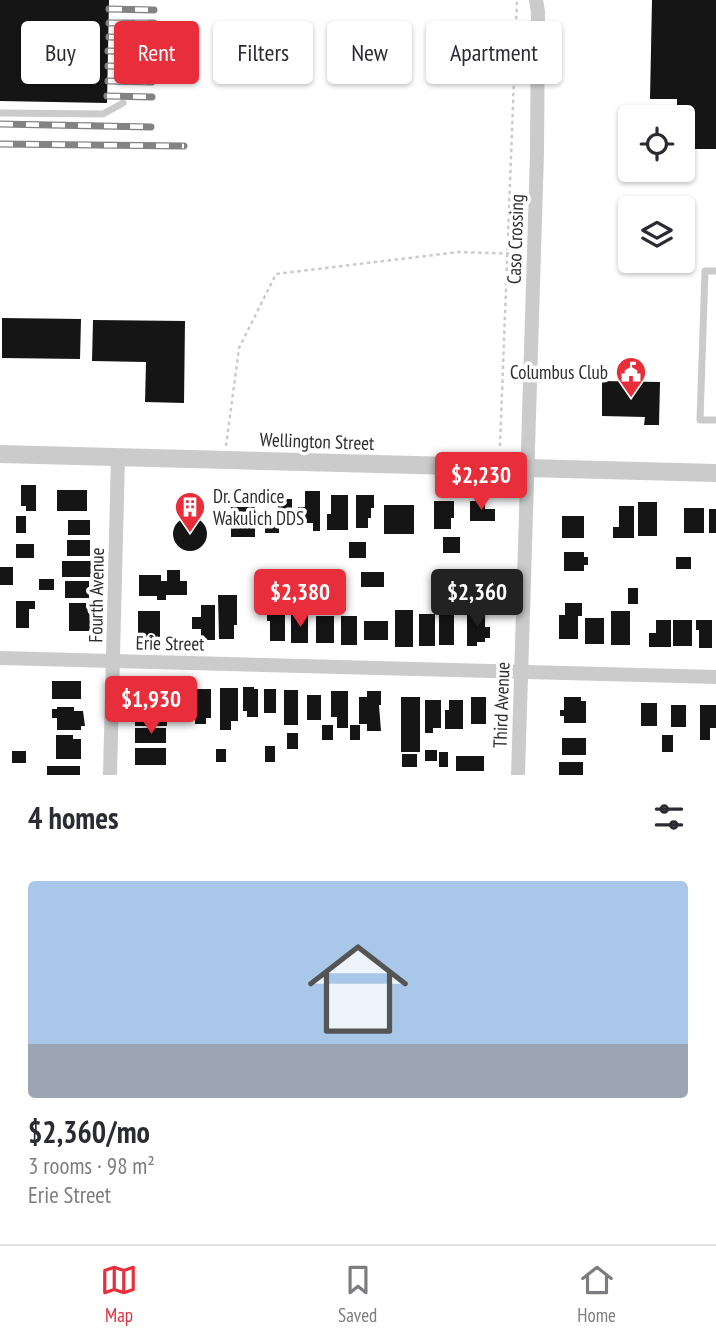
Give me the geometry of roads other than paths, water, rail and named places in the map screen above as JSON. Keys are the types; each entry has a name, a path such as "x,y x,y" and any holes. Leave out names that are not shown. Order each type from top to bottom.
{"street":[{"name":"Caso Crossing","path":"527,468 539,4"},
{"name":"Wellington Street","path":"0,454 716,473"},
{"name":"Fourth Avenue","path":"110,775 118,457"},
{"name":"Third Avenue","path":"518,775 527,468"},
{"name":"Erie Street","path":"0,658 716,677"}],"lane":[{"path":"0,113 103,114 123,103"},
{"path":"716,271 705,271 701,420 716,420"}],"railway":[{"path":"109,9 154,10"},
{"path":"109,23 114,23"},
{"path":"109,37 114,37"},
{"path":"108,51 114,51"},
{"path":"108,66 114,66"},
{"path":"108,81 114,81"},
{"path":"107,96 152,97"},
{"path":"0,124 151,127"},
{"path":"0,144 184,146"}],"place":[{"name":"Columbus Club","path":"631,399"},
{"name":"Dr. Candice Wakulich DDS","path":"190,534"}]}
